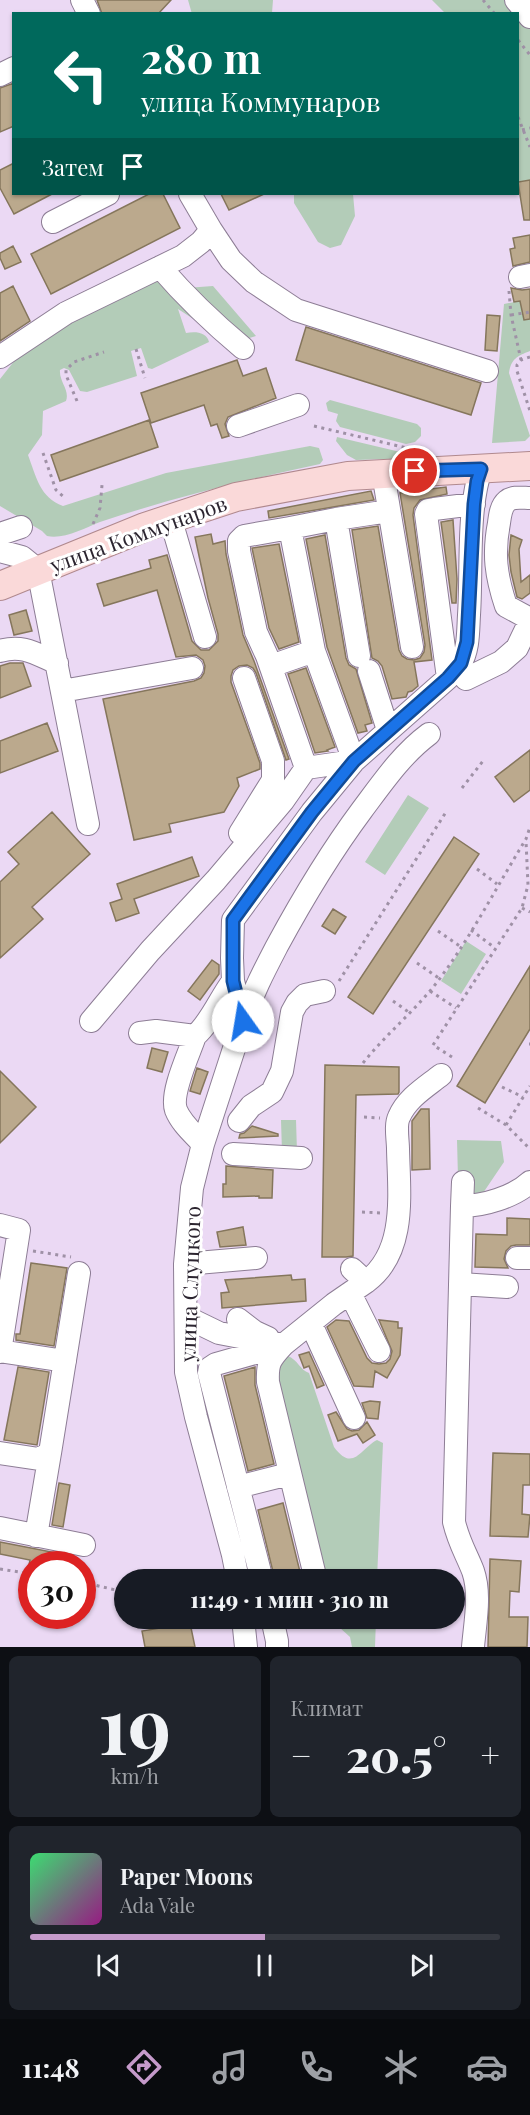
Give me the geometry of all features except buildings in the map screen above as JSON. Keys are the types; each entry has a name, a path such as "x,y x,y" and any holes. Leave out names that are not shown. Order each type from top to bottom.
{"main road":[{"name":"улица Коммунаров","path":"0,586 170,517 236,497 348,476 530,466"}],"street":[{"path":"516,0 530,17"},
{"path":"53,222 106,195"},
{"path":"191,195 231,260 254,282 297,310 487,371"},
{"path":"0,357 66,313 194,249 211,230"},
{"path":"160,267 179,289 243,348"},
{"path":"238,426 298,405"},
{"path":"457,679 467,642 474,504 481,469"},
{"path":"384,473 411,647"},
{"path":"243,1021 233,981 233,920 312,812 354,761 388,730 457,679 501,662 517,648 530,620 506,606 499,585 494,546 506,502 513,498 530,498"},
{"path":"457,679 426,514 428,510 434,508 474,504"},
{"path":"502,510 530,513"},
{"path":"306,768 252,621 239,541 244,536 389,511"},
{"path":"170,517 205,637"},
{"path":"336,519 364,664 388,730"},
{"path":"290,528 314,651 354,761"},
{"path":"0,551 22,557 38,570 88,824"},
{"path":"0,651 13,647 26,649 57,663"},
{"path":"270,666 314,651"},
{"path":"62,691 192,668"},
{"path":"216,880 273,780 273,761 244,678"},
{"name":"улица Слуцкого","path":"236,1569 186,1372 185,1264 192,1188 203,1144 256,985 328,856 406,754 429,734"},
{"path":"91,1021 150,951 216,880 283,801 306,768 354,761"},
{"path":"203,1144 175,1107 175,1094 195,1036 202,1030 221,996 233,981"},
{"path":"238,1121 251,1106 272,1092 282,1071 292,1012 297,1003 305,995 330,989"},
{"path":"140,1033 156,1031 195,1036"},
{"path":"313,1569 289,1474 267,1369 270,1359 283,1345 334,1304 356,1282 375,1275 386,1260 395,1239 399,1213 398,1118 411,1098 446,1066"},
{"path":"233,1154 301,1158"},
{"path":"463,1182 454,1522 458,1540 473,1572 477,1589 473,1647"},
{"path":"462,1206 484,1203 517,1191 530,1182"},
{"path":"12,1234 0,1351 65,1361"},
{"path":"185,1264 256,1257"},
{"path":"36,1536 79,1273"},
{"path":"356,1282 379,1351"},
{"path":"460,1284 507,1287"},
{"path":"186,1317 219,1334 283,1345"},
{"path":"238,1319 255,1332 283,1345"},
{"path":"310,1324 354,1418"},
{"path":"259,1569 209,1373 210,1368 216,1364 283,1345"},
{"path":"0,1453 39,1459 50,1453"},
{"path":"238,1488 289,1474"},
{"path":"0,1528 84,1545"},
{"path":"244,1629 246,1647"},
{"path":"274,1629 277,1647"}],"path":[{"path":"483,0 494,12"},
{"path":"489,5 490,0"},
{"path":"519,41 530,55"},
{"path":"519,120 530,147"},
{"path":"522,130 530,128"},
{"path":"521,360 511,315 508,286 514,280 525,276"},
{"path":"511,315 530,312"},
{"path":"136,350 145,378"},
{"path":"77,401 66,370 74,362 104,352"},
{"path":"530,357 521,360 517,365 530,411"},
{"path":"314,426 417,451"},
{"path":"44,453 56,490 64,498"},
{"path":"91,526 100,508 102,486"},
{"path":"462,788 483,761"},
{"path":"330,989 446,813"},
{"path":"363,1063 383,1038 410,1014 440,979 526,839 530,827"},
{"path":"446,1066 433,1045 522,908 528,885 526,839"},
{"path":"477,869 498,884"},
{"path":"522,908 530,912"},
{"path":"471,930 495,948"},
{"path":"438,931 461,947"},
{"path":"417,963 440,979"},
{"path":"430,992 456,1008"},
{"path":"393,1001 410,1014"},
{"path":"506,1125 530,1086"},
{"path":"502,1087 523,1097"},
{"path":"478,1108 506,1125 530,1149"},
{"path":"12,1234 71,1257 79,1264 79,1273"},
{"path":"0,1569 18,1572"},
{"path":"96,1586 114,1590"}],"green space":[{"path":"188,0 273,0 272,12 191,12"},
{"path":"432,0 512,0 530,22 530,180 519,182 519,12 444,12"},
{"path":"294,195 353,195 355,216 341,245 330,248 318,242 294,203"},
{"path":"158,278 198,322 178,309 186,333 200,333 206,336 209,342 152,369 148,368 141,348 131,351 137,376 87,392 80,391 69,370 64,368 60,370 67,393 66,401 43,411 42,435 28,455 40,485 49,498 63,506 166,473 310,446 319,448 323,460 320,464 154,505 67,535 47,536 0,506 0,379 23,350 71,321"},
{"path":"213,286 256,336 246,339 186,288"},
{"path":"530,299 530,351 515,359 509,373 530,436 525,441 492,443 504,304"},
{"path":"330,400 417,424 421,428 421,436 415,442 406,444 340,427 336,421 338,414 328,411 326,403"},
{"path":"337,437 413,455 414,458 356,460 347,455 336,441"},
{"path":"408,795 429,808 385,875 365,862"},
{"path":"466,941 486,954 461,994 441,981"},
{"path":"281,1120 296,1120 297,1152 282,1152"},
{"path":"457,1140 501,1141 504,1162 481,1196 475,1196 458,1178"},
{"path":"288,1356 309,1373 334,1447 341,1454 346,1458 352,1458 377,1440 383,1443 377,1569 321,1569 275,1368 284,1357"},
{"path":"341,1629 376,1629 375,1647 352,1647 350,1637"}],"route":[{"path":"243,1021 233,981 233,920 312,812 354,761 448,678 461,663 467,642 474,504 481,469 415,471"}]}
